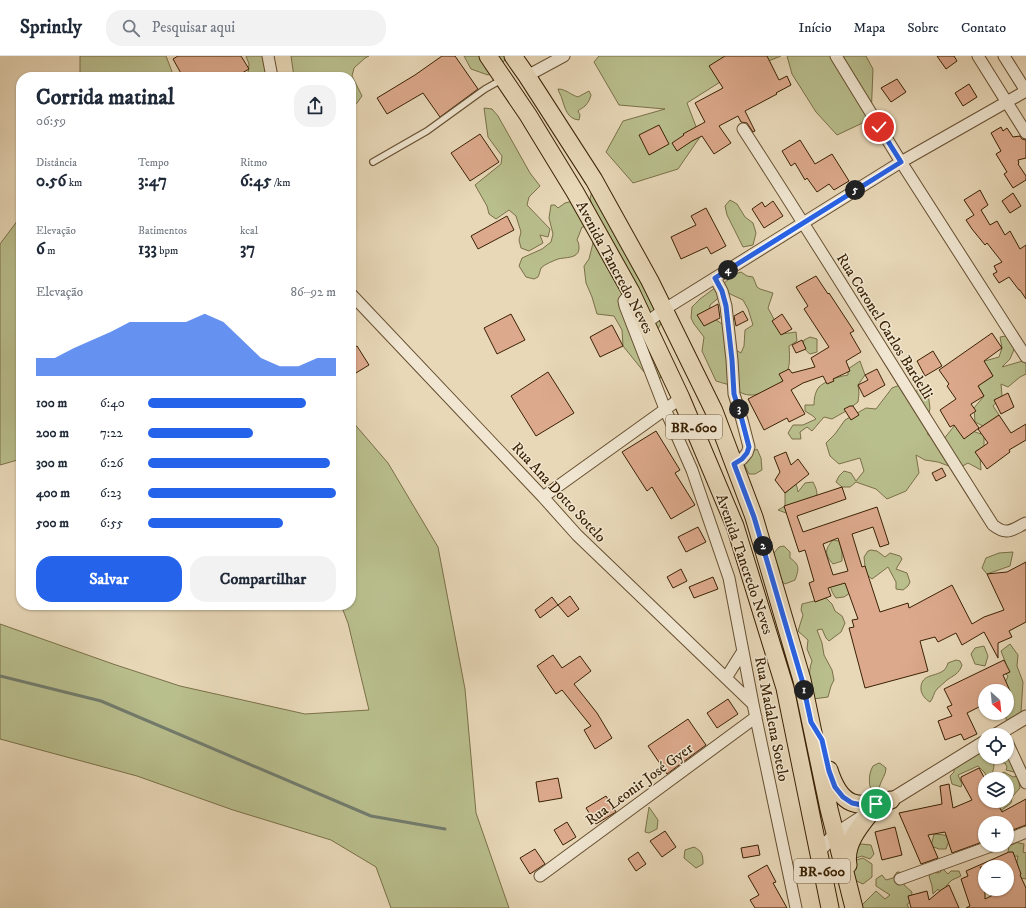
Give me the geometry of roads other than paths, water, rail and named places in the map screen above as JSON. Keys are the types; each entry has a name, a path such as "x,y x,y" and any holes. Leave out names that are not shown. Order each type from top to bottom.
{"main road":[{"name":"Avenida Tancredo Neves","path":"488,56 528,115 575,192 631,292 681,398 735,526 785,688 830,908"},
{"name":"Avenida Tancredo Neves","path":"513,56 594,180 665,309 714,411 754,517 802,680 829,809 855,908"},
{"path":"811,722 822,740 829,771 835,787 843,797 852,803 862,805 876,804 891,800"},
{"path":"855,908 847,860 850,843 860,826 872,811"}],"street":[{"path":"268,56 271,72"},
{"path":"527,76 564,56"},
{"path":"836,56 901,162 1026,358"},
{"path":"978,56 1026,133"},
{"path":"646,323 665,309 901,162 1026,91 1004,56"},
{"name":"Rua Coronel Carlos Bardelli","path":"743,129 804,223 993,525 1000,530 1007,532 1026,523"},
{"path":"715,278 722,291 726,306 734,394 749,447 747,453 742,459 734,464"},
{"name":"Rua Madalena Sotelo","path":"631,292 624,301 625,306 665,409 692,470 729,578 795,907"},
{"name":"Rua Ana Dotto Sotelo","path":"356,299 577,535 754,704"},
{"path":"543,497 681,398"},
{"path":"684,453 707,457"},
{"path":"726,678 743,651"},
{"path":"1012,728 1026,716"},
{"name":"Rua Leonir José Gyer","path":"540,876 756,717"},
{"path":"819,851 826,842 836,834 978,746"},
{"path":"1014,760 1026,783"},
{"path":"1014,837 1026,832"},
{"path":"814,834 823,837 836,834"},
{"path":"900,878 978,851"}],"lane":[{"path":"373,162 427,131 485,89 503,79"}],"waterway":[{"path":"0,676 101,701 371,816 445,829"}]}
